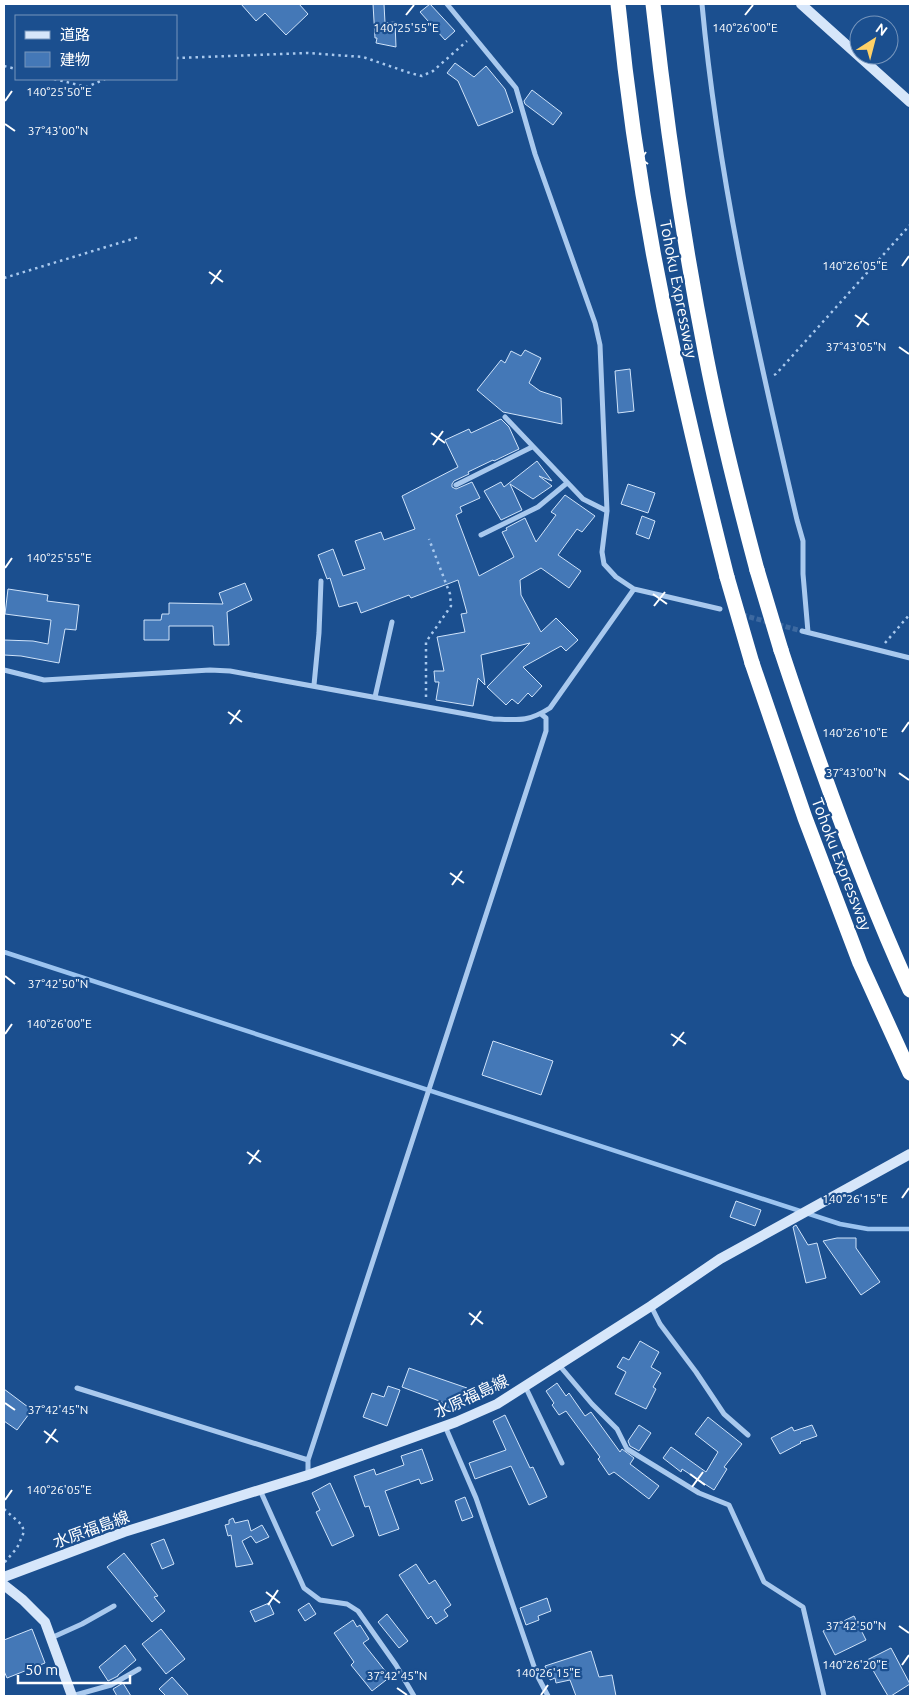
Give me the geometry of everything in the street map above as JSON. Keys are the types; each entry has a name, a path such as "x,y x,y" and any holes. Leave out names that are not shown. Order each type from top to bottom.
{"highway":[{"name":"Tohoku Expressway","path":"618,4 626,84 648,226 675,362 727,578 752,663 805,818 857,954 910,1073"},
{"name":"Tohoku Expressway","path":"653,4 661,81 682,222 706,357 731,471 757,570 818,762 884,932 910,990"}],"main road":[{"path":"801,4 910,102"},
{"name":"水原福島線","path":"4,1577 124,1532 308,1475 445,1426 497,1404 651,1306 720,1259 910,1154"},
{"path":"4,1585 23,1600 45,1622 72,1696"}],"street":[{"path":"447,4 516,88 534,154 595,323 600,345 607,511 602,552 604,564 616,577 634,589 720,608"},
{"path":"702,4 706,50 720,146 764,378 803,541 805,632 910,658"},
{"path":"505,417 583,499 607,511"},
{"path":"456,485 532,447"},
{"path":"481,535 538,507 567,483"},
{"path":"314,685 321,581"},
{"path":"4,670 44,680 210,670 223,671 314,685 493,719 523,720 541,714 550,708 634,589"},
{"path":"375,696 392,622"},
{"path":"308,1475 308,1460 546,731 546,718 541,714"},
{"path":"651,1306 660,1324 696,1372 724,1414 748,1435"},
{"path":"559,1365 592,1404 617,1429 627,1450 698,1493 730,1505 764,1582 803,1607 824,1696"},
{"path":"525,1386 562,1463"},
{"path":"77,1388 308,1460"},
{"path":"445,1426 476,1498 537,1675 548,1696"},
{"path":"260,1490 304,1588 320,1600 347,1604 358,1611 386,1650 414,1696"},
{"path":"51,1638 82,1624 114,1606"},
{"path":"72,1696 111,1685 139,1668"}],"path":[{"path":"178,58 308,53 363,57 422,76 433,71 474,36"},
{"path":"58,80 87,88 102,80"},
{"path":"764,378 776,374 910,225"},
{"path":"4,278 140,237"},
{"path":"426,706 426,642 451,606 450,594 429,539"},
{"path":"878,650 910,614"},
{"path":"4,1509 22,1525 24,1532 17,1548 4,1563"}],"building":[{"path":"241,4 299,4 308,14 286,35 265,13 256,21"},
{"path":"373,4 384,4 385,23 395,22 396,47 376,43"},
{"path":"430,4 455,31 445,40 420,12"},
{"path":"455,63 474,77 486,66 505,89 513,112 478,126 458,81 447,73"},
{"path":"532,90 562,113 553,125 525,104 524,101"},
{"path":"525,350 541,358 529,383 540,391 561,398 562,424 503,412 477,390 501,360 505,363 511,351 521,356"},
{"path":"630,369 634,411 618,413 615,371"},
{"path":"501,419 509,427 519,449 468,472 469,474 454,481 452,487 456,489 472,482 480,498 460,507 462,512 456,515 479,576 514,557 502,532 507,530 506,528 525,518 536,542 556,515 551,512 565,495 595,516 582,532 577,529 558,555 581,571 569,588 541,568 520,580 521,595 541,632 556,618 578,640 566,651 561,646 523,667 542,686 532,697 528,693 518,704 512,699 506,705 487,687 530,643 481,655 485,685 478,678 473,706 436,700 439,682 435,682 434,671 444,671 437,637 465,632 461,614 467,613 458,580 411,598 409,595 361,613 357,602 339,607 330,578 327,579 318,555 333,549 343,576 365,569 355,541 381,532 384,540 415,529 402,496 458,467 445,440 469,429 471,433"},
{"path":"537,461 552,481 539,476 552,486 533,499 510,484 522,510 501,520 484,491 501,482 504,487"},
{"path":"628,484 655,493 648,513 621,504"},
{"path":"642,516 655,521 649,539 636,534"},
{"path":"245,583 252,600 227,612 229,645 214,645 213,626 169,626 169,640 144,640 144,620 161,620 162,614 169,614 169,603 223,604 219,593"},
{"path":"8,589 48,595 47,601 79,605 76,630 65,629 59,663 4,655 4,640 33,641 48,644 51,620 5,614"},
{"path":"493,1041 553,1061 541,1095 482,1075"},
{"path":"736,1201 761,1210 755,1226 730,1217"},
{"path":"796,1225 808,1245 817,1243 826,1278 806,1283 793,1227"},
{"path":"837,1238 856,1238 856,1248 880,1282 861,1295 823,1241"},
{"path":"640,1341 659,1352 651,1367 661,1373 653,1387 656,1389 646,1409 615,1394 626,1372 617,1367 623,1357 629,1360"},
{"path":"409,1368 467,1388 462,1402 450,1410 440,1407 442,1402 402,1387"},
{"path":"557,1383 566,1396 569,1393 585,1416 591,1412 620,1452 622,1449 634,1458 630,1464 659,1486 649,1499 614,1472 609,1475 598,1459 600,1457 566,1411 559,1415 546,1391"},
{"path":"388,1386 400,1390 387,1426 363,1417 372,1393 384,1397"},
{"path":"4,1389 32,1410 17,1430 4,1421"},
{"path":"505,1415 530,1468 533,1467 547,1497 529,1505 511,1466 475,1479 469,1463 506,1450 493,1421"},
{"path":"708,1417 742,1444 724,1467 727,1469 714,1490 682,1469 681,1472 663,1458 671,1447 706,1472 718,1452 695,1434"},
{"path":"639,1425 651,1433 639,1451 630,1446 628,1441"},
{"path":"812,1425 817,1436 800,1442 780,1454 771,1438 792,1427 794,1431"},
{"path":"422,1449 433,1480 421,1484 419,1479 385,1491 399,1529 379,1536 369,1506 365,1507 354,1476 374,1469 376,1475 404,1465 401,1456"},
{"path":"330,1483 354,1536 332,1546 316,1512 320,1510 312,1493"},
{"path":"465,1497 473,1517 462,1521 455,1501"},
{"path":"233,1518 235,1523 248,1520 251,1531 262,1525 269,1537 256,1543 251,1536 242,1541 253,1564 236,1567 231,1535 228,1536 225,1525 229,1524 229,1520"},
{"path":"164,1539 174,1564 162,1569 151,1544"},
{"path":"124,1553 158,1596 154,1597 165,1611 152,1622 107,1567"},
{"path":"416,1564 429,1584 435,1580 451,1605 444,1610 448,1616 436,1624 431,1616 428,1619 399,1575"},
{"path":"547,1598 551,1611 538,1616 539,1620 526,1625 520,1608"},
{"path":"269,1603 274,1614 255,1622 250,1611"},
{"path":"309,1603 316,1614 305,1621 298,1610"},
{"path":"387,1614 408,1641 399,1648 378,1622"},
{"path":"854,1616 866,1640 835,1655 823,1631"},
{"path":"353,1620 357,1627 360,1625 369,1639 363,1643 390,1677 372,1691 351,1665 354,1662 334,1633"},
{"path":"32,1629 45,1663 7,1678 4,1671 4,1640"},
{"path":"161,1629 185,1659 166,1674 142,1644"},
{"path":"125,1645 136,1660 118,1676 108,1681 99,1667"},
{"path":"891,1648 910,1684 888,1696 867,1660"},
{"path":"591,1651 599,1677 612,1675 616,1696 576,1696 570,1680 556,1683 555,1678 550,1680 545,1666"},
{"path":"172,1677 189,1696 166,1696 159,1689"},
{"path":"123,1683 131,1696 117,1696 113,1689"}],"waterway":[{"path":"4,952 840,1224 868,1229 910,1229"}],"tunnel":[{"path":"742,615 802,631"}]}
